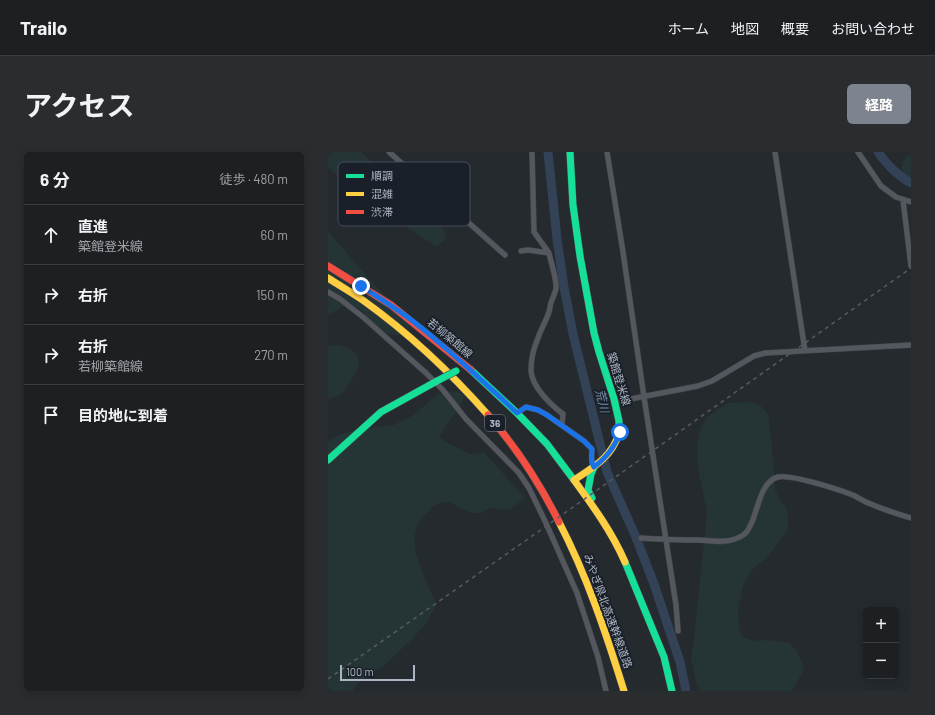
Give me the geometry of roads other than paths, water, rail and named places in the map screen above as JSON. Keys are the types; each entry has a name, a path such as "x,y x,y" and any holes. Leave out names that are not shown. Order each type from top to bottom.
{"main road":[{"name":"築館登米線","path":"570,152 572,202 582,273 594,334 615,402 620,432 617,441 605,458 596,466 574,480"},
{"name":"若柳築館線","path":"328,266 391,305 466,365 517,413 547,444 574,480"},
{"name":"みやぎ県北高速幹線道路","path":"328,278 363,300 436,360 455,378 490,417 525,463 545,496 576,555 601,618 624,691"},
{"path":"328,460 381,412 466,365"},
{"path":"596,466 591,474 588,490 597,506 602,520"},
{"path":"574,480 618,546 664,657 672,691"},
{"path":"601,618 621,691"},
{"path":"601,618 629,691"}],"street":[{"path":"389,152 400,162"},
{"path":"532,152 534,232 549,253 556,284 550,304 550,310 537,339 531,371 535,384 546,399 554,408 563,414 562,425"},
{"path":"607,152 676,605 678,631"},
{"path":"775,152 805,351"},
{"path":"858,152 881,186 896,197 911,202"},
{"path":"904,200 911,266"},
{"path":"470,224 505,255"},
{"path":"521,251 528,250 549,253"},
{"path":"328,292 340,299 386,336 436,382 466,419 518,473 529,488 577,593 598,657 606,691"},
{"path":"615,402 698,386 712,381 754,356 765,353 911,345"},
{"path":"517,413 526,407 530,407 538,410 562,425 584,441 592,449 591,460 592,464 596,466"},
{"path":"641,538 727,541 735,539 749,529 762,493 766,486 778,477 799,479 836,489 870,504 911,518"}],"waterway":[{"name":"荒川","path":"548,152 557,239 564,287 573,334 607,472 635,535 654,584 680,662 686,691"},
{"path":"878,152 893,169 911,183"}],"railway":[{"path":"328,679 911,268"}]}
